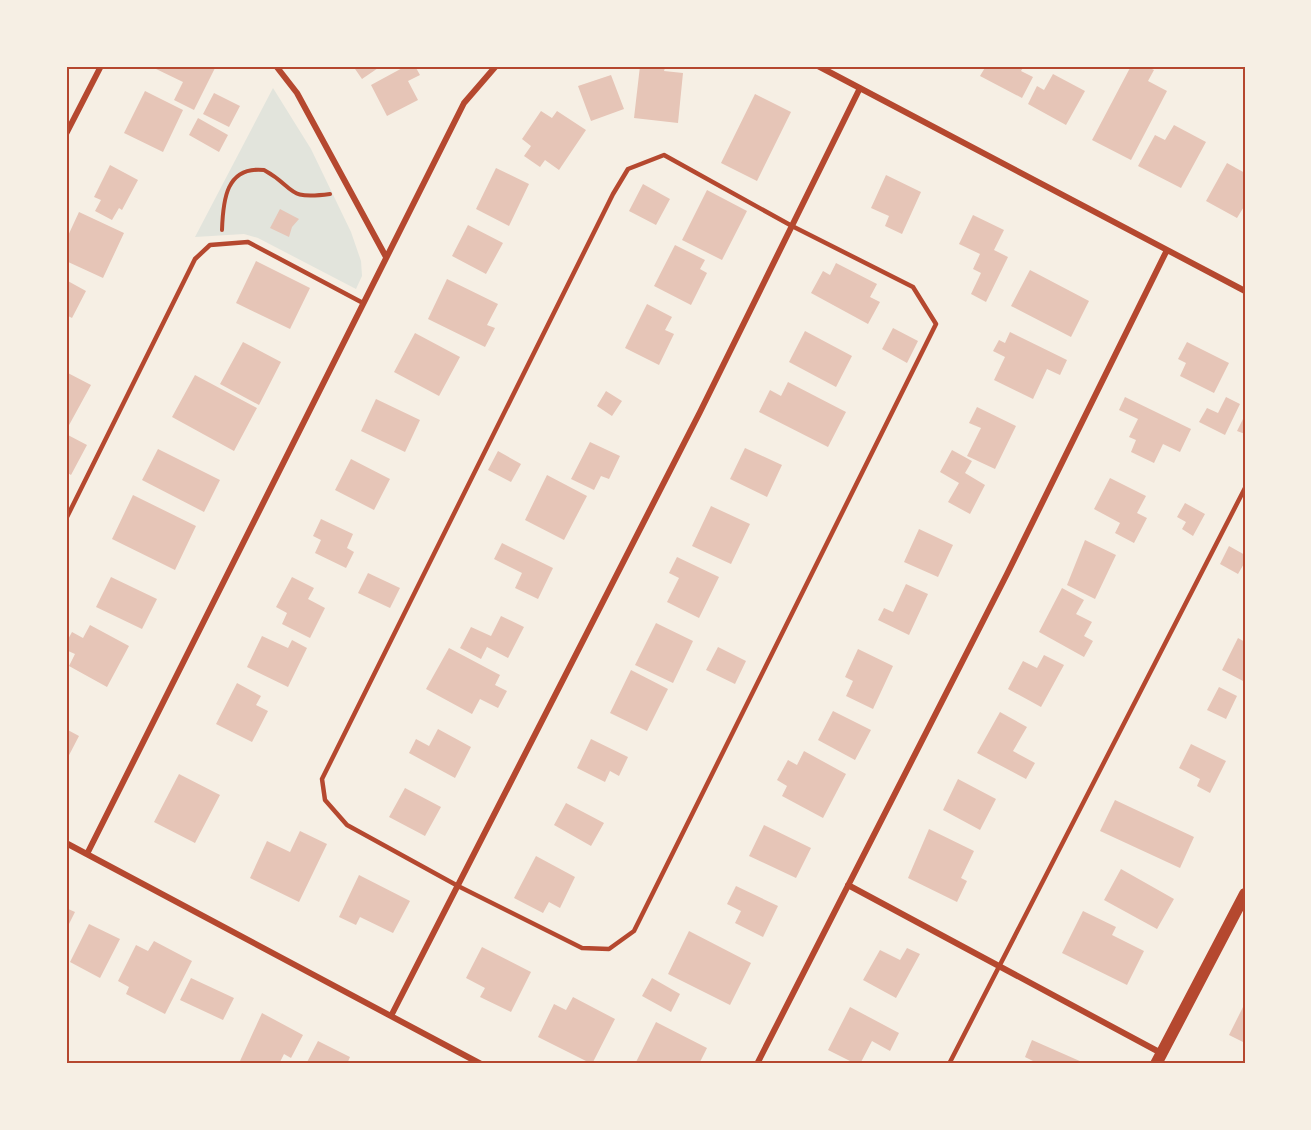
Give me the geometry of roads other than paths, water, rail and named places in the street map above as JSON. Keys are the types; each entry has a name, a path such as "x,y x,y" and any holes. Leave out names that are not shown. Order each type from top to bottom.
{"main road":[{"path":"1159,1058 1244,896"}],"street":[{"path":"66,134 100,66"},
{"path":"276,66 297,93 386,257"},
{"path":"87,854 464,103 495,66"},
{"path":"819,66 1245,291"},
{"path":"391,1016 700,412 860,88"},
{"path":"757,1064 1007,574 1167,250"},
{"path":"66,843 481,1064"},
{"path":"848,885 1001,966 1159,1058"}],"lane":[{"path":"664,155 792,226 913,287 936,324 634,931 609,949 582,948 458,886 347,825 325,800 322,779 608,204 628,170 664,155"},
{"path":"66,519 195,259 210,245 248,242 363,303"},
{"path":"949,1064 1245,488"}]}
